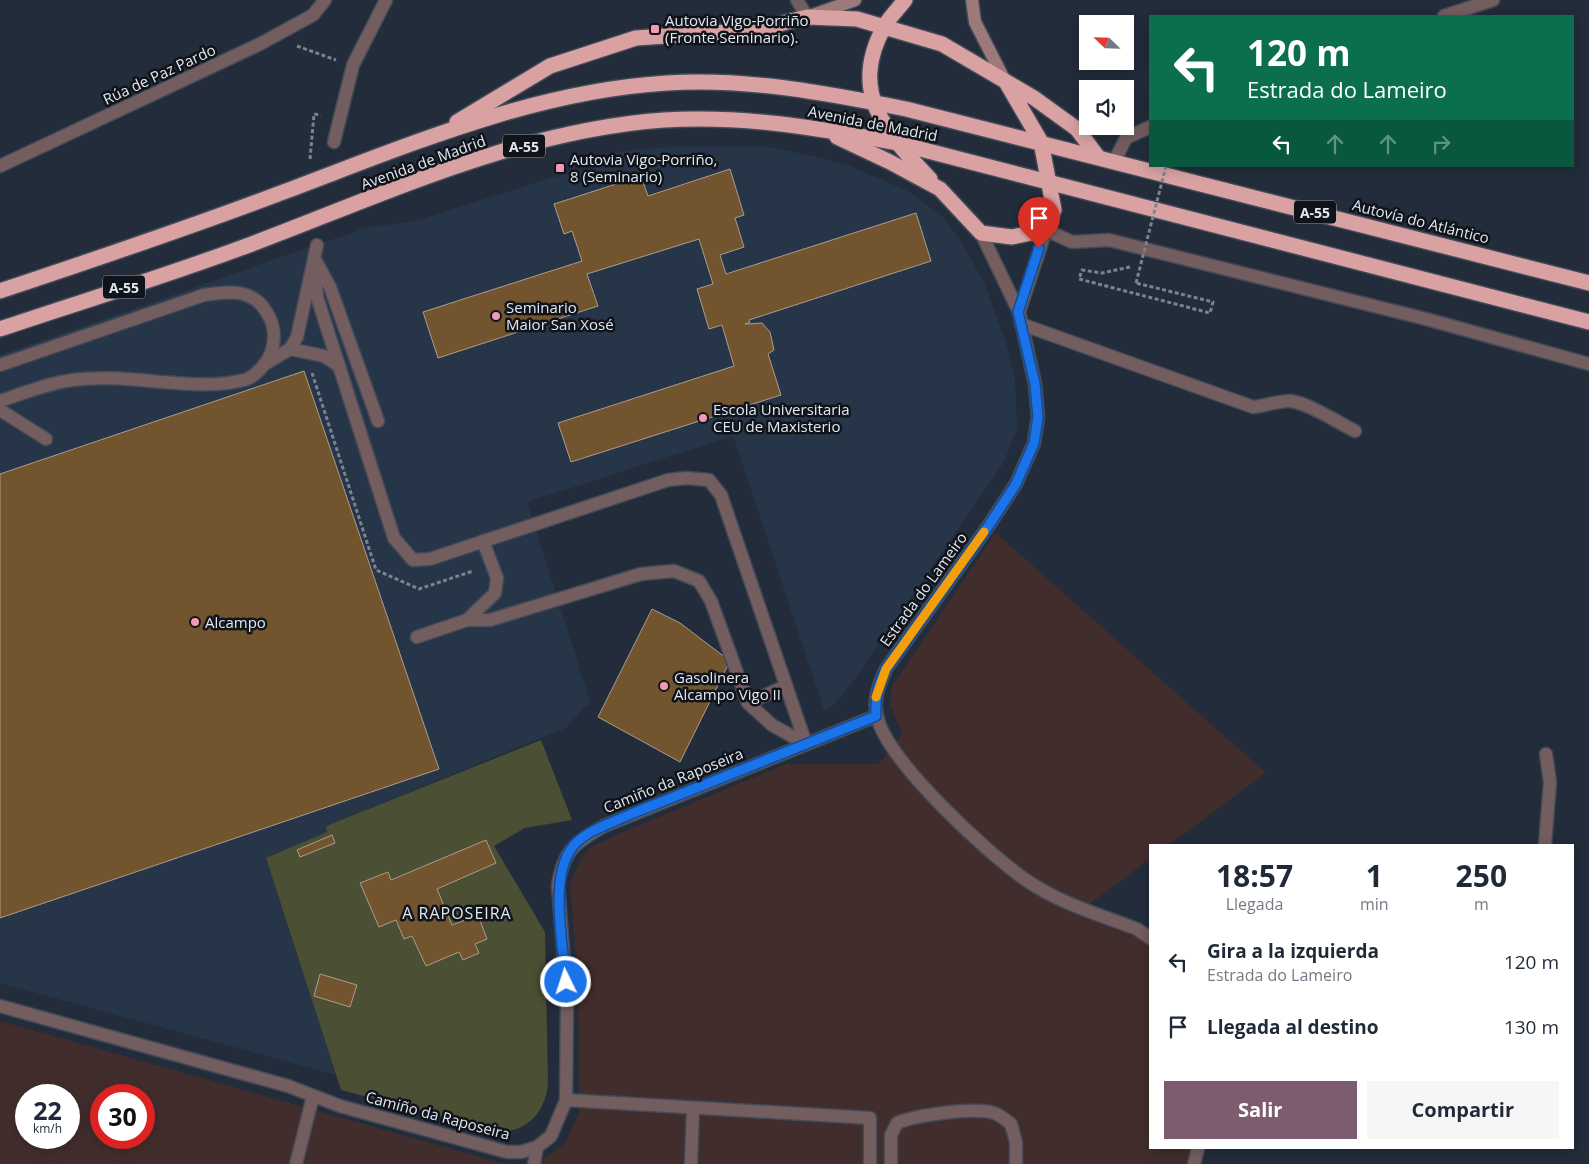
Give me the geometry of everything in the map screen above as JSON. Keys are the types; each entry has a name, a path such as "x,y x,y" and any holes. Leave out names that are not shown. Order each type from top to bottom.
{"highway":[{"path":"905,0 884,27 872,55 868,76 872,102 896,143 981,233 1012,237 1046,230 1054,210 1041,142 1005,81"},
{"path":"437,134 550,66 636,38 755,30 808,16 857,19 942,44 1034,98 1077,129 1098,157"},
{"name":"Avenida de Madrid","path":"0,291 253,204 437,134 510,111 602,90 667,83 724,82 806,90 872,102 1041,142"},
{"name":"Avenida de Madrid","path":"0,329 248,246 451,169 518,147 610,126 663,120 727,120 815,127 896,143 1049,182"},
{"path":"815,127 890,162 940,190"},
{"name":"Autovía do Atlántico","path":"1041,142 1589,283"},
{"name":"A-55","path":"1049,182 1589,322"}],"main road":[{"path":"808,16 855,0"},
{"path":"972,0 975,22 1005,81"}],"street":[{"name":"Rúa de Paz Pardo","path":"0,166 282,32 313,14 325,0"},
{"path":"334,142 353,65 386,0"},
{"path":"797,0 808,16"},
{"path":"1447,15 1493,0"},
{"path":"1114,162 1126,138 1149,127"},
{"path":"1355,431 1301,404 1282,401 1270,406 1253,407 1020,318 1046,230 1072,242 1109,240 1426,319 1589,364"},
{"name":"Estrada do Lameiro","path":"981,233 1020,318 1035,384 1038,417 1034,443 1016,484 987,528 886,669 878,685 875,701 876,716 893,751 910,772 995,857 1026,880 1049,893 1137,929 1149,937"},
{"path":"0,400 73,380 117,377 216,384 246,379 264,364 290,349 297,337 317,245"},
{"path":"315,259 317,297 394,538 412,560 430,558 668,480 686,478 708,480 722,495 806,744"},
{"path":"315,259 330,287 378,421"},
{"path":"0,366 204,295 230,291 258,301 270,316 275,337 271,354 264,364"},
{"path":"290,349 324,356 339,366"},
{"path":"0,410 46,439"},
{"path":"467,620 495,593 497,578 483,541"},
{"path":"417,637 467,620 490,620 641,574 674,571 699,581 711,601 748,703 772,725 806,744"},
{"path":"748,703 786,686"},
{"name":"Camiño da Raposeira","path":"0,1006 278,1083 340,1106 507,1152 521,1152 537,1147 550,1136 566,1100 567,1002 558,885 561,866 567,853 577,841 604,826 876,716"},
{"path":"1545,844 1550,782 1546,754"},
{"path":"296,1164 313,1096"},
{"path":"566,1100 870,1118 870,1164"},
{"path":"691,1164 693,1109"},
{"path":"891,1164 891,1135 897,1123 911,1117 974,1111 995,1113 1011,1124 1016,1142 1016,1164"},
{"path":"534,1164 537,1147"},
{"path":"1194,1164 1198,1149"}],"path":[{"path":"282,32 293,44 353,65"},
{"path":"1133,266 1102,273 1082,270 1079,279 1210,313 1213,302 1136,284 1166,167"}],"shaded area":[{"path":"684,146 769,147 809,155 847,165 908,191 942,216 959,238 984,282 1006,343 1015,379 1017,429 1004,462 855,679 831,708 824,710 733,436 527,502 591,704 584,708 566,728 326,826 328,832 266,858 336,1075 0,983 0,355 365,228 419,220 550,178 599,167 597,156 632,150"},
{"path":"996,533 1266,773 1170,844 1149,844 1149,860 1084,908 1149,938 1149,1149 1198,1149 1194,1164 530,1164 542,1160 565,1143 579,1113 578,985 570,884 581,859 590,848 618,834 786,764 879,764 902,734 890,704 892,686"},
{"path":"0,1021 498,1162 509,1164 0,1164"}],"green space":[{"path":"541,740 572,820 525,828 494,846 545,932 548,1083 547,1093 540,1110 528,1123 520,1128 501,1132 341,1090 266,858 327,832 326,826"}],"building":[{"name":"Seminario Maior San Xosé","path":"730,169 744,215 735,218 744,247 720,255 726,274 916,213 931,261 749,320 750,322 745,324 762,323 770,332 774,350 768,354 781,395 571,462 558,423 734,366 722,325 709,329 697,289 713,284 699,239 587,274 598,306 438,358 423,312 582,261 572,231 564,234 554,204 641,176 648,196"},
{"name":"Alcampo","path":"304,371 439,769 0,918 0,474"},
{"path":"652,609 680,623 730,661 680,762 598,717"},
{"path":"332,835 335,843 300,857 297,850"},
{"path":"486,840 496,863 437,889 452,925 478,915 487,939 475,944 479,953 463,960 459,952 426,966 412,936 404,939 396,920 379,927 360,883 388,872 391,880"},
{"path":"320,974 357,985 350,1007 314,996"}],"slow traffic":[{"path":"876,697 878,685 886,669 984,532"}],"place":[{"name":"Autovia Vigo-Porriño (Fronte Seminario).","path":"655,29"},
{"name":"Autovia Vigo-Porriño, 8 (Seminario)","path":"560,168"},
{"name":"Seminario Maior San Xosé","path":"496,316"},
{"name":"Escola Universitaria CEU de Maxisterio","path":"703,418"},
{"name":"Alcampo","path":"195,622"},
{"name":"Gasolinera Alcampo Vigo II","path":"664,686"}],"district":[{"name":"A RAPOSEIRA","path":"457,913"}],"route":[{"path":"566,982 558,885 561,866 567,853 577,841 631,814 876,716 875,701 878,685 886,669 987,528 1016,484 1034,443 1038,417 1035,384 1018,312 1039,248"}]}
